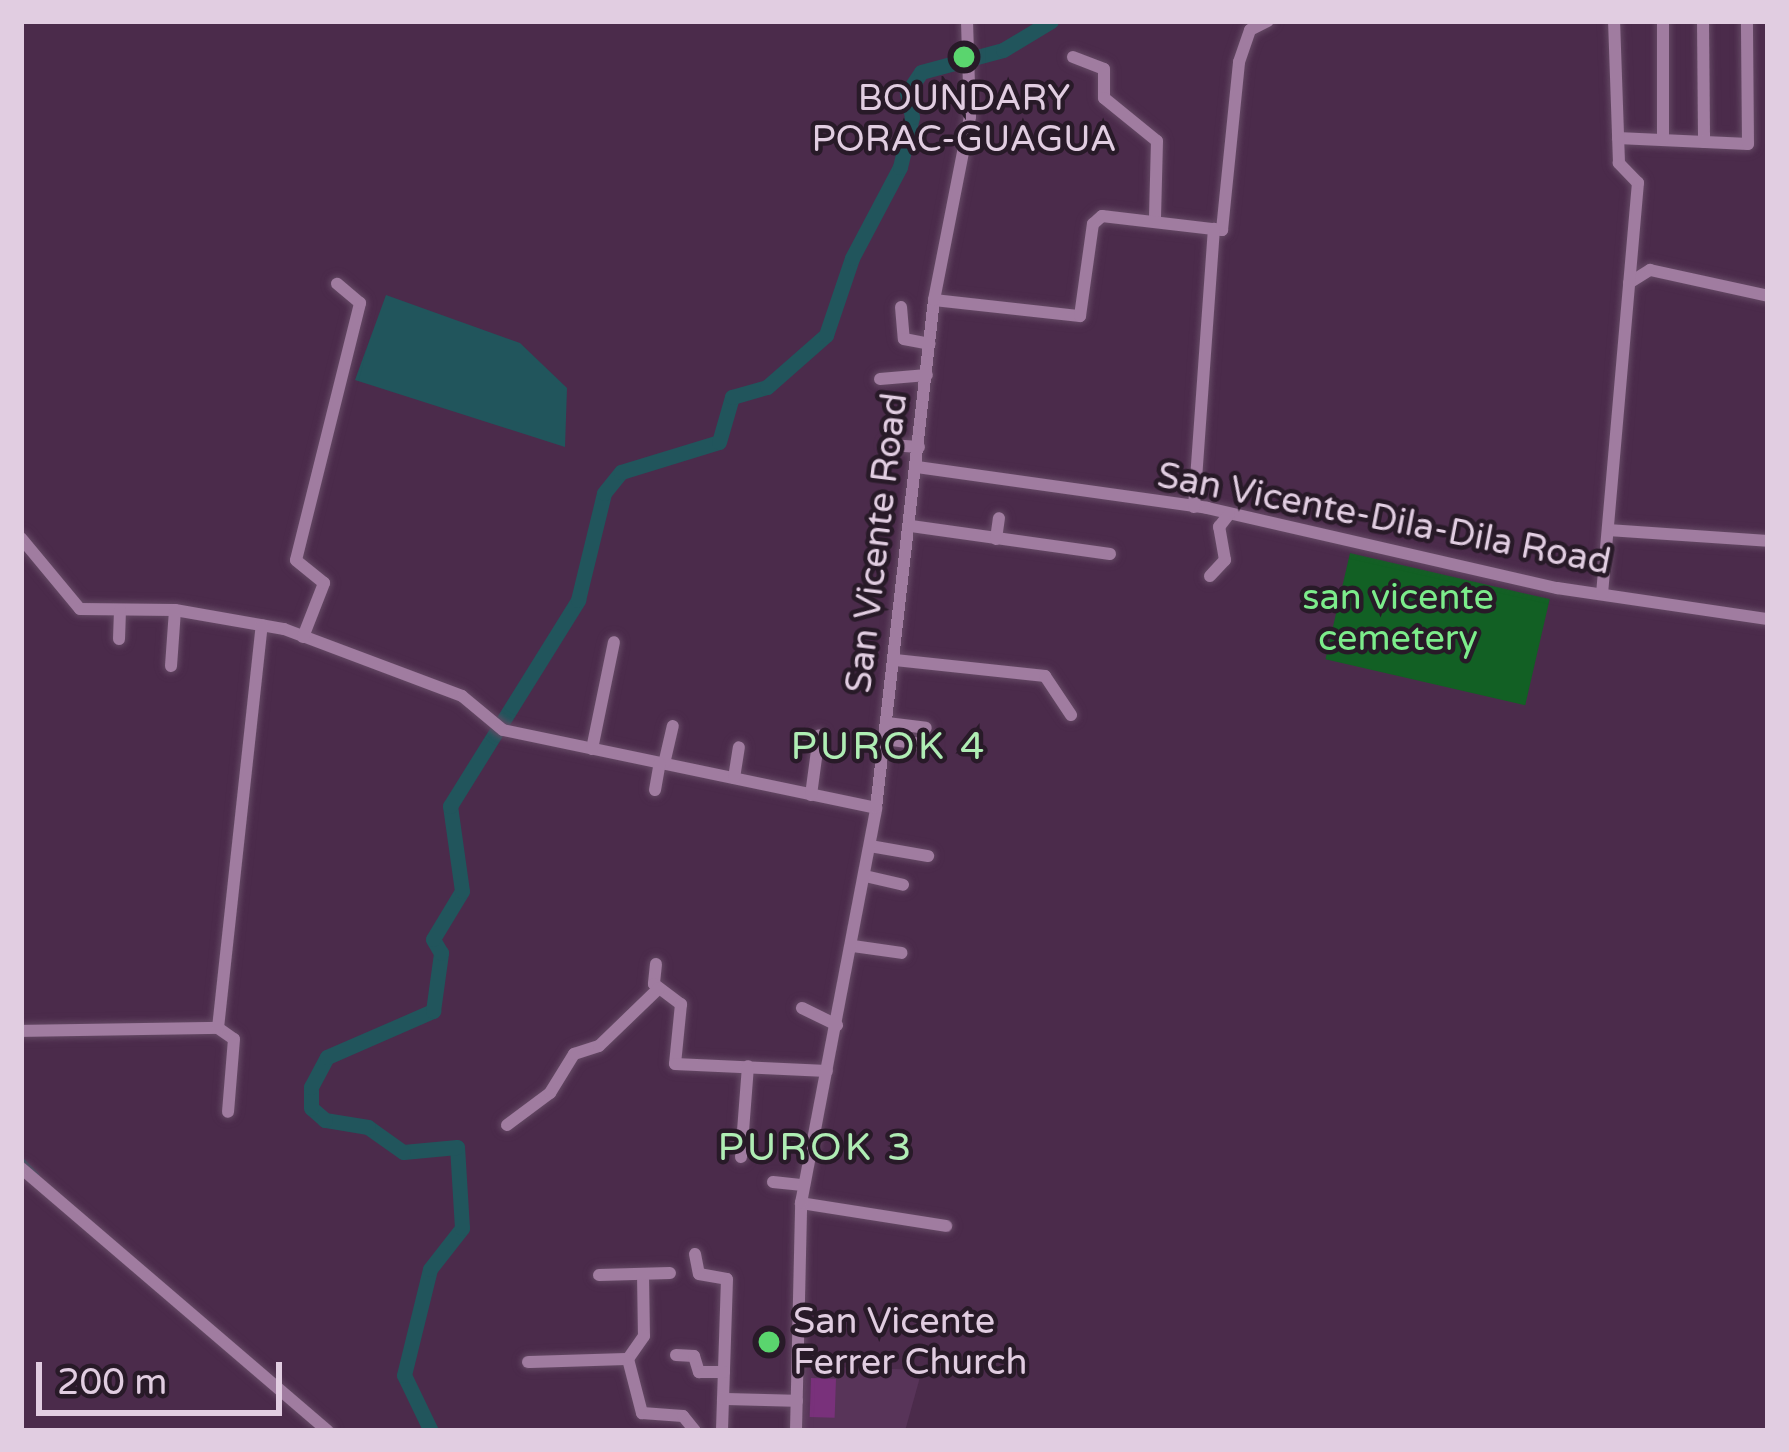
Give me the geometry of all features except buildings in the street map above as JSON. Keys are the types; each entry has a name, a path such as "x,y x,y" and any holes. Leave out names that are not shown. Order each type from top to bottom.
{"street":[{"path":"934,300 1080,316 1093,224 1155,217 1214,229 1227,225 1239,62 1250,30 1268,21"},
{"path":"1602,594 1638,183 1619,163 1614,21"},
{"path":"1663,139 1664,21"},
{"path":"1703,21 1704,142"},
{"path":"1618,138 1748,144 1747,21"},
{"name":"San Vicente Road","path":"796,1431 803,1185 853,946 876,808 934,300 970,90 966,27"},
{"path":"1073,57 1104,69 1104,98 1157,141 1155,217"},
{"path":"1194,506 1214,229"},
{"path":"1629,284 1650,270 1768,296"},
{"path":"303,637 325,583 296,560 360,303 337,284"},
{"path":"901,307 903,337 930,344"},
{"path":"880,379 927,375"},
{"path":"890,446 919,447"},
{"name":"San Vicente-Dila-Dila Road","path":"917,467 1194,506 1602,594 1768,619"},
{"path":"1210,576 1225,560 1219,527 1229,514"},
{"path":"996,539 999,518"},
{"path":"911,526 1110,554"},
{"path":"1608,530 1768,541"},
{"path":"21,538 80,609 175,610 262,625 487,711 503,730 876,808"},
{"path":"119,639 120,610"},
{"path":"171,666 175,610"},
{"path":"218,1028 262,625"},
{"path":"592,749 614,642"},
{"path":"895,660 1045,676 1071,715"},
{"path":"887,723 926,728"},
{"path":"655,790 673,726"},
{"path":"811,795 819,736"},
{"path":"885,739 929,745"},
{"path":"734,778 739,747"},
{"path":"869,847 928,856"},
{"path":"865,876 903,886"},
{"path":"853,946 902,952"},
{"path":"656,964 659,988 680,1004 673,1063 827,1071"},
{"path":"507,1125 550,1093 574,1054 599,1046 659,988"},
{"path":"802,1008 837,1024"},
{"path":"21,1031 218,1028 234,1039 228,1112"},
{"path":"741,1156 748,1066"},
{"path":"21,1168 328,1431"},
{"path":"773,1182 803,1185"},
{"path":"801,1203 946,1226"},
{"path":"695,1254 699,1274 727,1279 722,1431"},
{"path":"599,1275 670,1273"},
{"path":"643,1274 644,1336 628,1359 643,1415 683,1416 695,1431"},
{"path":"676,1355 694,1356 698,1371 724,1372"},
{"path":"528,1362 628,1359"},
{"path":"723,1399 796,1401"}],"shaded area":[{"path":"386,295 520,343 567,388 565,447 355,380"},
{"path":"804,1366 922,1370 905,1431 803,1431"}],"green space":[{"name":"san vicente cemetery","path":"1350,553 1550,599 1525,705 1325,659"}],"waterway":[{"path":"431,1431 404,1375 430,1269 462,1228 457,1147 403,1152 368,1127 325,1120 311,1108 311,1087 327,1057 433,1011 441,953 433,939 462,891 450,806 578,600 604,493 621,472 719,442 732,397 767,387 826,335 852,258 900,167 912,117 907,93 921,72 1003,50 1051,21"},
{"path":"21,1158 37,1174"}],"place":[{"name":"BOUNDARY PORAC-GUAGUA","path":"964,57"},
{"name":"San Vicente Ferrer Church","path":"769,1342"}],"district":[{"name":"PUROK 4","path":"889,747"},
{"name":"PUROK 3","path":"816,1148"}]}
